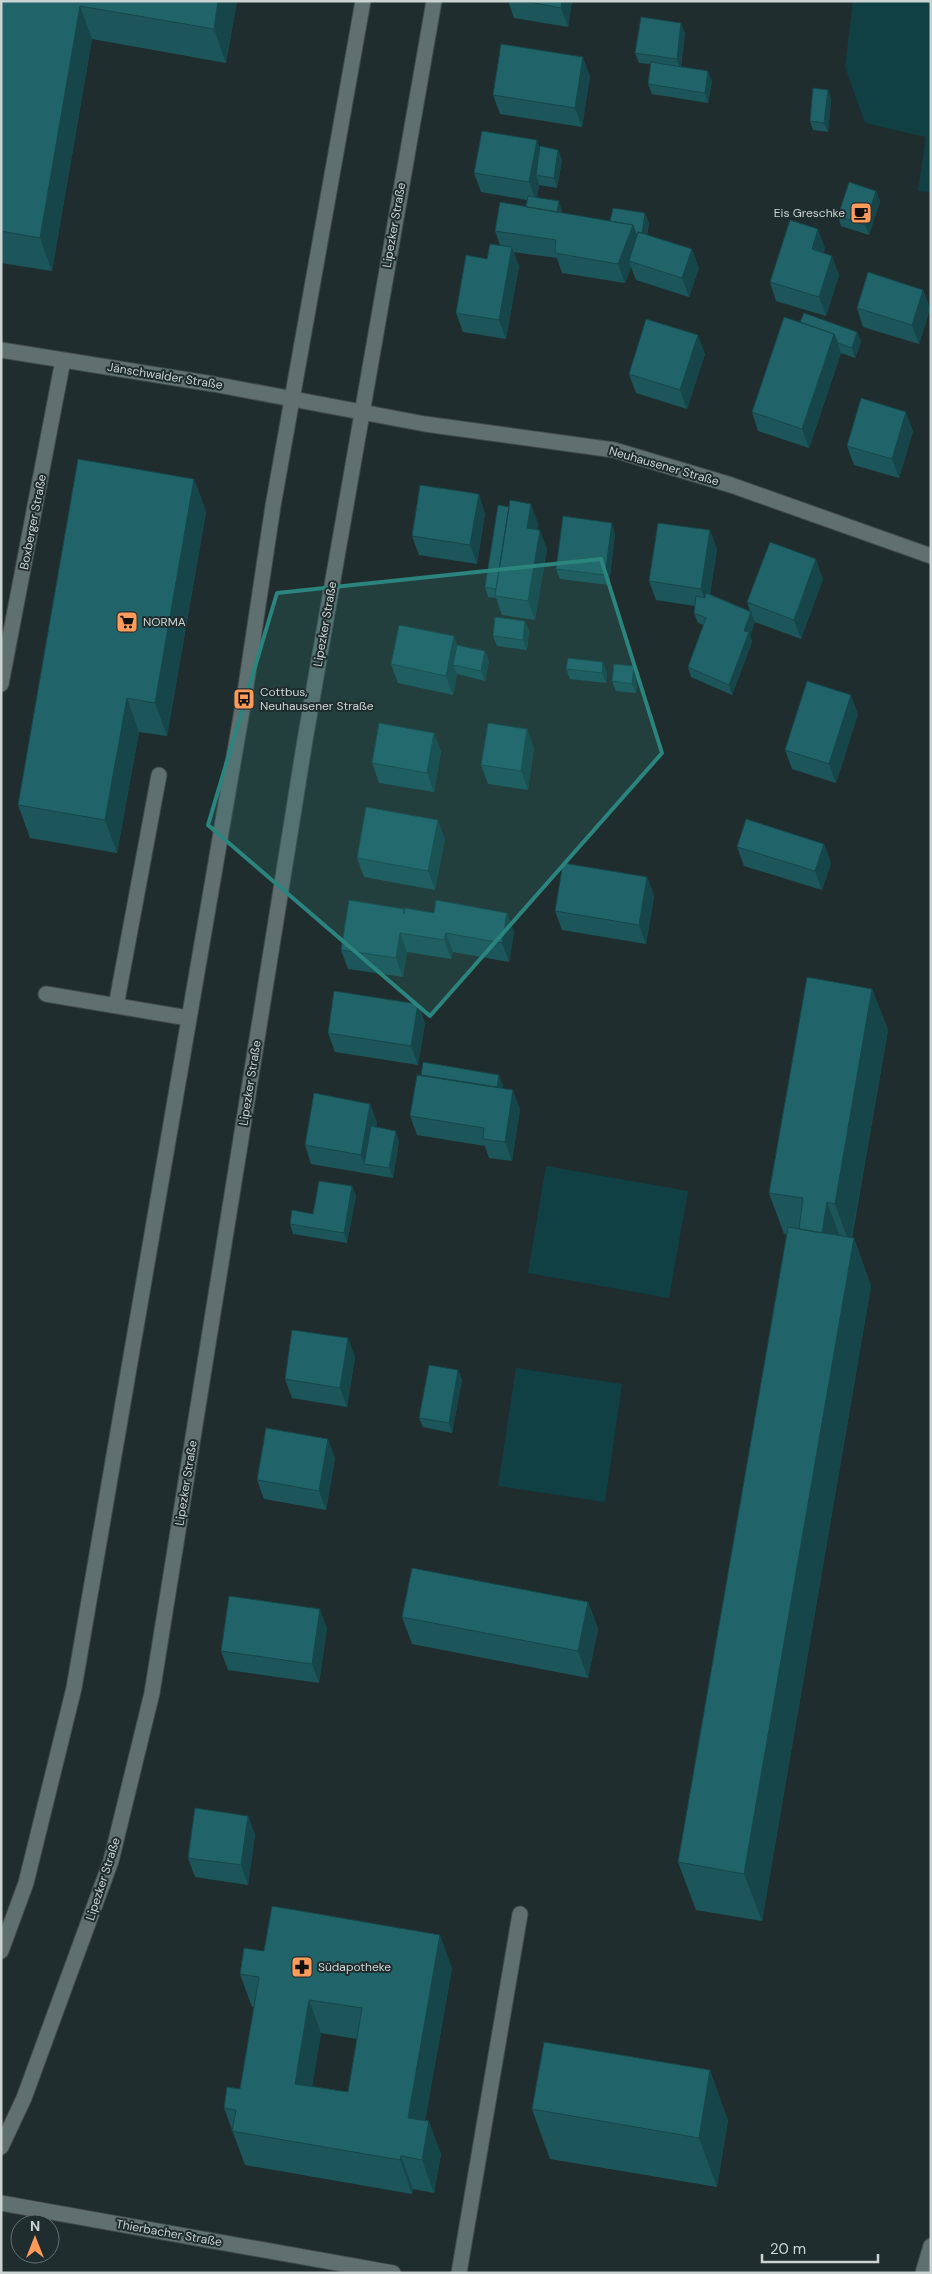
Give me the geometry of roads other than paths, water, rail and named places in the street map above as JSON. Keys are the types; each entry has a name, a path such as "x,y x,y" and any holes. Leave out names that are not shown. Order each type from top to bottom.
{"main road":[{"path":"1,1951 26,1883 74,1688 244,699 273,506 363,1"},
{"name":"Lipezker Straße","path":"1,2147 24,2098 111,1861 152,1693 305,740 434,1"},
{"name":"Jänschwalder Straße","path":"1,350 329,405"},
{"name":"Boxberger Straße","path":"1,684 63,360"},
{"name":"Neuhausener Straße","path":"329,405 424,424 614,450 731,485 931,556"},
{"path":"116,1006 159,775"},
{"path":"46,994 188,1018"},
{"path":"459,2273 520,1914"},
{"name":"Thierbacher Straße","path":"1,2203 337,2268 393,2273"},
{"path":"923,2273 931,2246"}],"place":[{"name":"Eis Greschke","path":"861,213"},
{"name":"NORMA","path":"127,622"},
{"name":"Cottbus, Neuhausener Straße","path":"244,699"},
{"name":"Südapotheke","path":"302,1967"}]}
